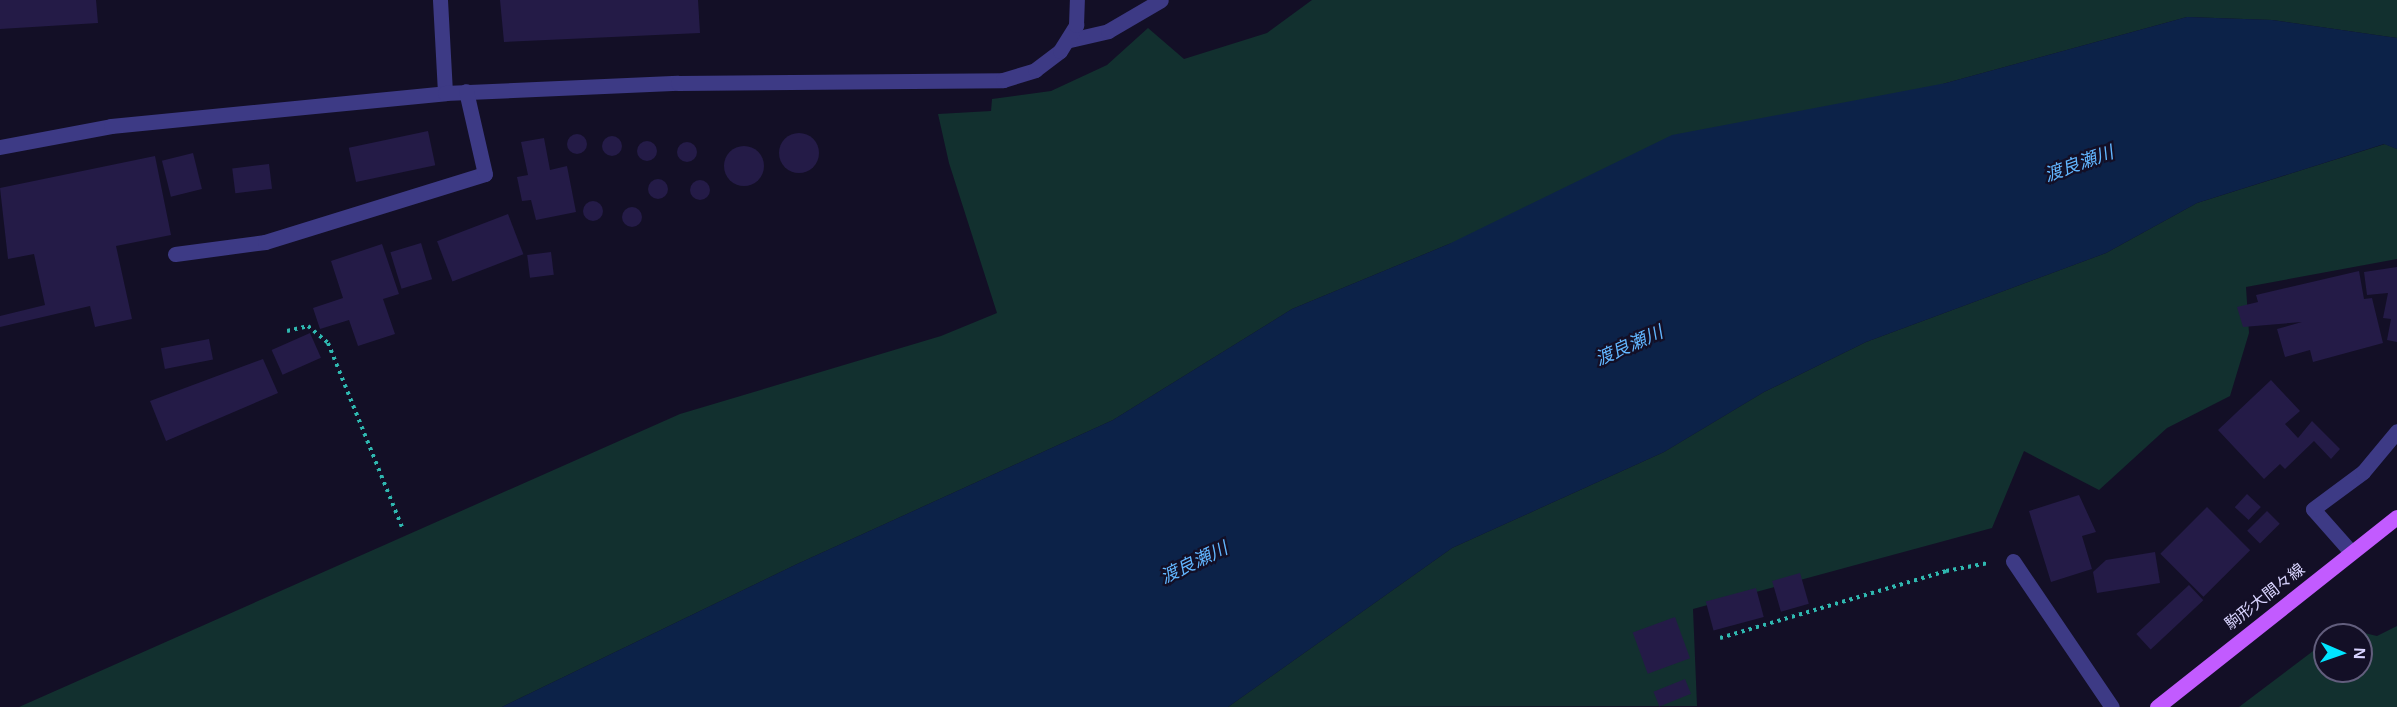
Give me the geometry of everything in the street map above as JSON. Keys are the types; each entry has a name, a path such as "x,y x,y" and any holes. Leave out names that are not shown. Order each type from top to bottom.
{"main road":[{"name":"駒形大間々線","path":"2157,707 2397,517"}],"street":[{"path":"440,0 446,93"},
{"path":"1070,40 1078,13 1077,0"},
{"path":"0,147 123,124 466,91 678,83 1003,80 1035,70 1070,40 1115,28 1161,0"},
{"path":"175,255 265,242 485,174 466,91"},
{"path":"2351,552 2313,508 2362,472 2397,431"},
{"path":"2013,561 2112,707"}],"path":[{"path":"287,331 308,327 328,343 402,527"},
{"path":"1720,638 1946,571 2013,561"}],"green space":[{"path":"1312,0 2397,0 2397,38 2272,20 2187,17 1946,83 1449,244 1292,309 1113,420 795,565 502,707 19,707 680,414 941,336 997,313 949,163 938,114 991,111 992,99 1051,91 1107,65 1148,28 1184,59 1267,33"},
{"path":"2385,144 2397,149 2397,259 2246,287 2249,333 2230,396 2167,428 2099,490 2024,451 1992,528 1693,609 1697,706 1228,707 1452,548 1664,452 1764,392 1866,342 2106,253 2197,203"},
{"path":"2397,626 2397,707 2239,707 2313,651 2313,683 2373,683 2373,635 2377,636"}],"water":[{"name":"渡良瀬川","path":"2187,17 2272,20 2397,38 2397,149 2384,144 2197,203 2106,253 1866,342 1764,392 1664,452 1452,548 1228,707 502,707 795,565 1113,420 1292,309 1449,244 1672,135 1946,83"}],"building":[{"path":"0,0 96,0 98,23 0,29"},
{"path":"500,0 698,0 700,33 504,42"},
{"path":"428,131 435,165 356,182 349,148"},
{"path":"799,133 813,139 819,153 813,167 799,173 785,167 779,153 785,139"},
{"path":"577,134 584,137 587,144 584,151 577,154 570,151 567,144 570,137"},
{"path":"612,136 619,139 622,146 619,153 612,156 605,153 602,146 605,139"},
{"path":"544,138 550,170 567,166 576,212 536,220 531,200 522,201 517,177 528,175 521,142"},
{"path":"647,141 654,144 657,151 654,158 647,161 640,158 637,151 640,144"},
{"path":"687,142 694,145 697,152 694,159 687,162 680,159 677,152 680,145"},
{"path":"744,146 758,152 764,166 758,180 744,186 730,180 724,166 730,152"},
{"path":"193,153 202,189 171,197 162,161"},
{"path":"155,156 171,235 116,246 132,319 95,327 90,306 0,327 0,316 45,305 34,254 8,259 0,188"},
{"path":"269,164 272,189 235,193 232,169"},
{"path":"658,179 665,182 668,189 665,196 658,199 651,196 648,189 651,182"},
{"path":"700,180 707,183 710,190 707,197 700,200 693,197 690,190 693,183"},
{"path":"593,201 600,204 603,211 600,218 593,221 586,218 583,211 586,204"},
{"path":"632,207 639,210 642,217 639,224 632,227 625,224 622,217 625,210"},
{"path":"508,214 523,254 452,281 437,241"},
{"path":"421,243 432,279 402,289 390,252"},
{"path":"382,244 399,294 383,299 395,334 358,346 349,320 320,329 313,308 343,298 331,261"},
{"path":"551,252 554,275 530,278 527,255"},
{"path":"2397,267 2397,342 2387,340 2391,319 2383,318 2388,293 2367,295 2364,272"},
{"path":"2359,271 2364,299 2372,298 2383,343 2313,362 2310,350 2285,357 2277,329 2302,322 2243,327 2237,307 2258,302 2256,295"},
{"path":"310,333 321,358 283,375 272,350"},
{"path":"209,339 213,360 165,369 161,348"},
{"path":"263,359 278,393 166,441 150,401"},
{"path":"2271,380 2300,411 2285,424 2298,438 2312,421 2340,449 2331,459 2314,441 2285,469 2280,464 2264,479 2218,430"},
{"path":"2247,494 2261,507 2249,520 2235,507"},
{"path":"2079,495 2096,532 2082,536 2092,569 2051,582 2029,511"},
{"path":"2207,507 2250,550 2203,597 2160,554"},
{"path":"2267,511 2280,524 2260,544 2247,531"},
{"path":"2155,552 2160,583 2097,593 2093,572 2106,560"},
{"path":"1800,573 1809,604 1781,612 1772,581"},
{"path":"2189,585 2203,600 2151,649 2136,634"},
{"path":"1756,588 1764,617 1714,630 1706,601"},
{"path":"1675,617 1690,658 1648,674 1633,632"},
{"path":"1685,679 1691,694 1659,707 1653,692"}]}
